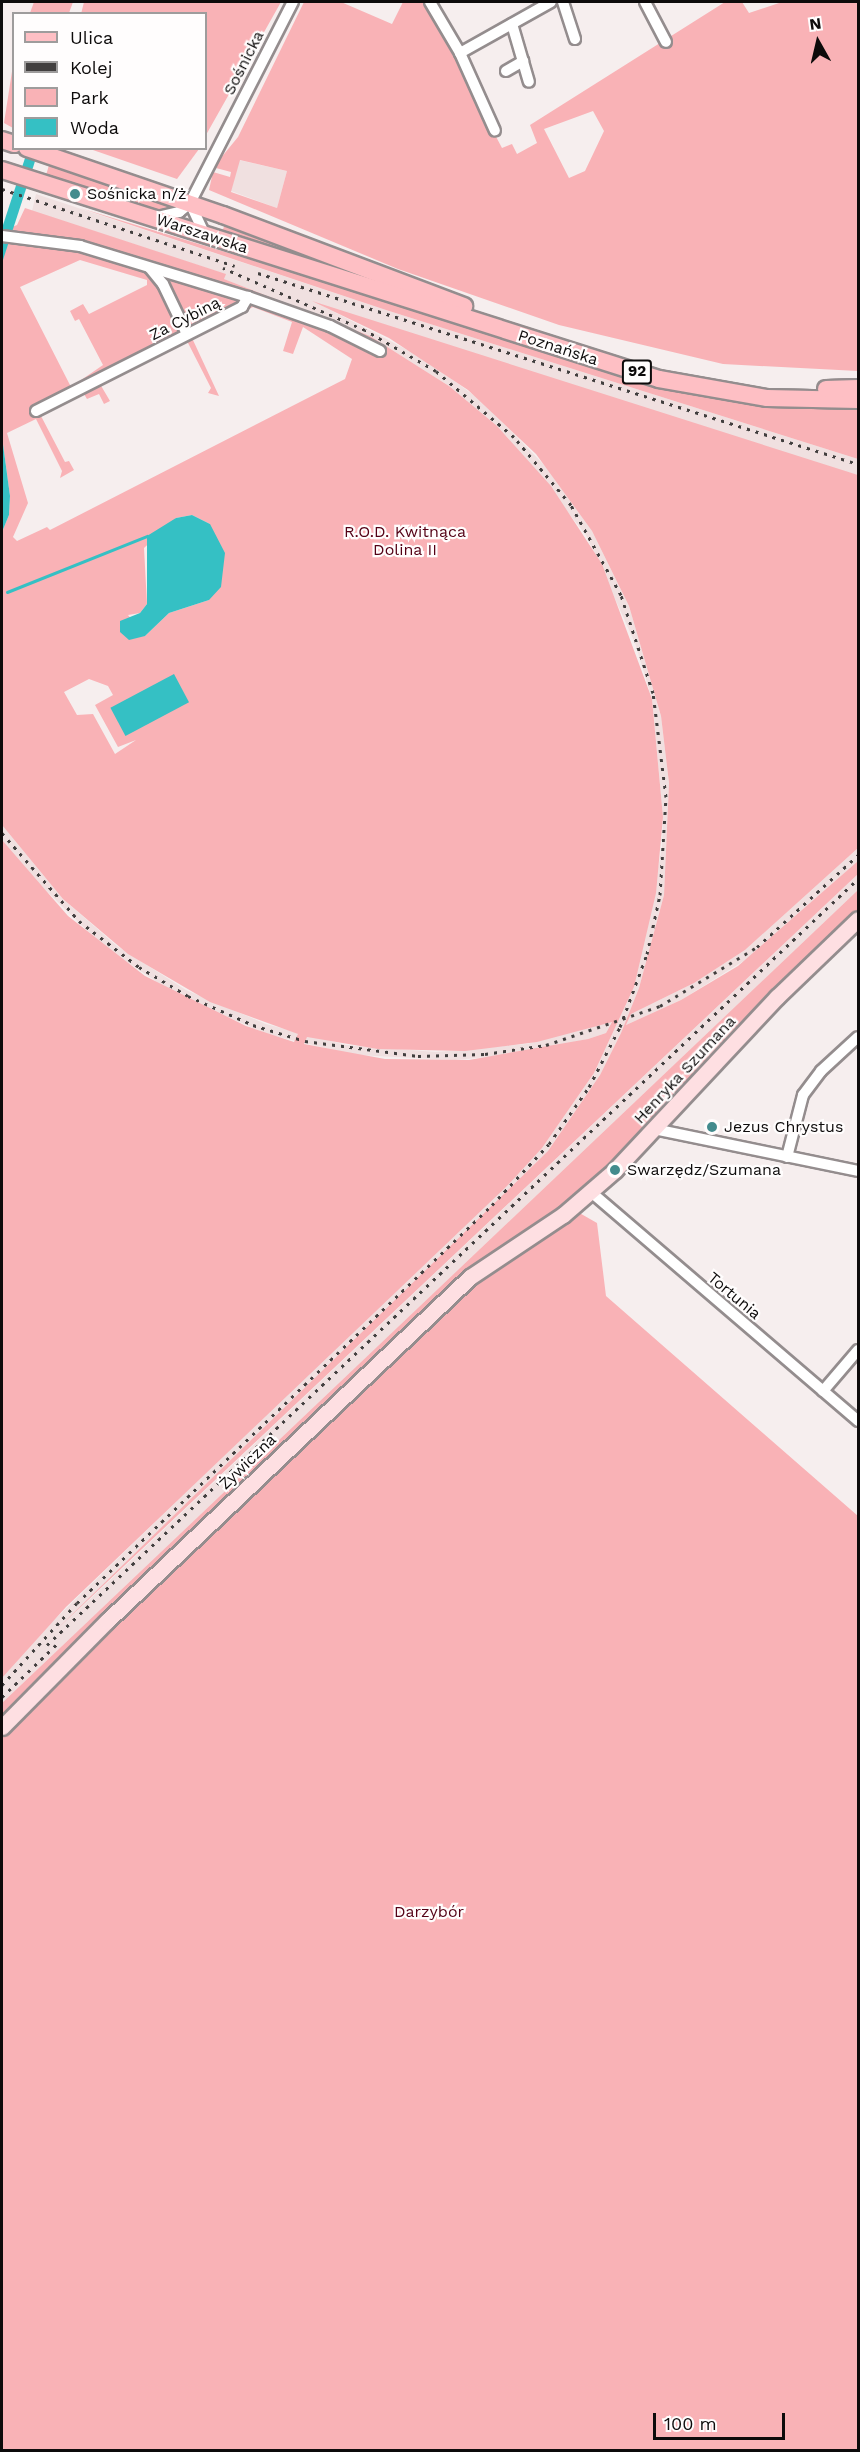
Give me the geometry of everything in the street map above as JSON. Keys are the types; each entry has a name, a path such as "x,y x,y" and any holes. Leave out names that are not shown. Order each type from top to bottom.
{"main road":[{"name":"Warszawska","path":"33,150 190,203 404,291"},
{"name":"Warszawska","path":"6,172 206,235 404,291"},
{"name":"Poznańska","path":"404,291 678,372 760,386 858,388"},
{"name":"Poznańska","path":"404,291 693,386 767,398 858,400"}],"street":[{"name":"Sośnicka","path":"190,203 293,2"},
{"path":"430,2 460,53 495,131"},
{"path":"460,53 512,24 537,5 551,2"},
{"path":"563,2 575,39"},
{"path":"645,2 666,42"},
{"path":"512,24 529,82"},
{"path":"506,71 523,61"},
{"path":"151,218 179,212 190,203 206,235"},
{"path":"2,236 70,244 248,297 330,326 380,351"},
{"path":"150,268 163,284 187,334"},
{"name":"Za Cybiną","path":"36,411 242,307 248,297"},
{"name":"Henryka Szumana","path":"531,1236 591,1192 654,1129 777,997 858,919"},
{"path":"787,1157 807,1090 858,1036"},
{"path":"654,1129 858,1171"},
{"name":"Tortunia","path":"591,1192 858,1421"},
{"name":"Żywiczna","path":"2,1727 459,1287 531,1236"},
{"path":"823,1391 858,1350"}],"shaded area":[{"path":"239,160 287,171 277,208 231,191"},
{"path":"36,194 386,310 858,459 858,475 827,467 321,305 423,358 483,402 546,467 592,531 629,606 661,716 669,783 664,895 639,988 621,1033 600,1075 548,1151 70,1618 858,874 858,890 2,1703 2,1678 53,1621 542,1148 594,1073 634,987 662,848 663,817 652,699 635,643 586,535 507,437 449,386 370,336 224,279 225,274 32,211"},
{"path":"2,825 63,899 117,946 186,990 266,1024 346,1045 436,1052 527,1044 612,1021 606,1033 588,1039 521,1054 455,1060 356,1055 270,1035 180,997 104,947 22,867 2,840"},
{"path":"858,848 858,861 750,957 681,1000 626,1025 631,1014 694,983 745,950"}],"green space":[{"path":"34,2 73,2 69,12 30,12"},
{"path":"84,2 281,2 207,133 207,12 82,12"},
{"path":"304,2 341,2 392,24 403,2 425,2 502,148 512,144 517,154 537,143 530,125 725,2 742,2 749,13 782,2 858,2 858,371 723,364 559,325 398,269 209,190 213,172 230,177 231,172 216,168 220,159 238,137","holes":["593,111 604,131 585,171 569,178 544,129","240,160 287,171 277,208 231,192"]},
{"path":"12,71 12,127 4,123"},
{"path":"93,150 198,150 177,179"},
{"path":"50,162 183,205 155,210 46,175"},
{"name":"R.O.D. Kwitnąca Dolina II","path":"25,208 226,274 224,279 370,336 449,386 497,426 551,486 602,564 652,699 663,817 656,893 634,987 594,1073 542,1148 507,1186 66,1607 2,1678 2,840 68,916 145,976 246,1026 294,1042 298,1034 210,1002 128,954 63,899 2,825 2,532 9,515 10,496 2,437 2,263 6,245 2,231 17,225","holes":["80,260 147,280 147,285 89,314 83,304 70,311 75,321 79,319 103,365 71,387 20,287","253,307 292,322 283,351 293,354 303,327 352,359 345,379 50,530 47,527 17,541 13,537 28,503 7,433 36,419 62,471 60,478 74,470 69,461 65,462 41,416 84,394 87,399 99,394 104,404 110,401 100,384 187,341 211,388 208,393 219,396 192,338","192,515 210,524 209,600 169,613 145,636 128,615 140,613 147,604 144,548 176,518","89,679 108,686 113,695 95,705 118,747 136,740 115,754 93,714 77,715 64,692","612,1022 606,1033 588,1039 469,1060 385,1059 304,1044 307,1037 378,1049 465,1051 537,1042"]},
{"path":"80,208 701,396 858,409 858,459 386,310"},
{"path":"226,221 410,292 221,235"},
{"path":"312,301 858,475 858,848 745,950 694,983 631,1014 626,1025 681,1000 738,966 858,861 858,874 54,1632 548,1151 600,1075 621,1033 639,988 664,895 669,783 661,716 629,606 592,531 536,454 468,390 389,338"},
{"path":"858,890 858,914 680,1088 661,1109 664,1112 598,1181 516,1241 2,1722 2,1703"},
{"name":"Darzybór","path":"576,1211 597,1223 606,1296 858,1516 858,2450 2,2450 2,1727 511,1248 522,1253"}],"water":[{"path":"28,150 39,150 2,263 2,228"},
{"path":"2,437 10,496 9,515 2,532"},
{"path":"192,515 210,524 225,553 221,587 209,600 169,613 145,636 129,640 120,632 120,621 140,613 147,604 147,536 176,518"},
{"path":"174,674 189,702 125,736 110,708"}],"waterway":[{"path":"7,592 147,536"}],"railway":[{"path":"2,189 235,266"},
{"path":"2,1685 77,1603 492,1205 549,1144 589,1087 620,1027 647,954 660,895 666,797 653,693 621,595 571,505 514,437 436,371 365,330 223,268"},
{"path":"258,273 858,464"},
{"path":"2,833 79,921 139,967 188,996 253,1025 305,1041 418,1056 485,1054 546,1045 660,1006 757,947 858,855"},
{"path":"47,1645 858,879"},
{"path":"2,1697 58,1643"}],"place":[{"name":"Sośnicka n/ż","path":"75,194"},
{"name":"Jezus Chrystus","path":"712,1127"},
{"name":"Swarzędz/Szumana","path":"615,1170"}]}
